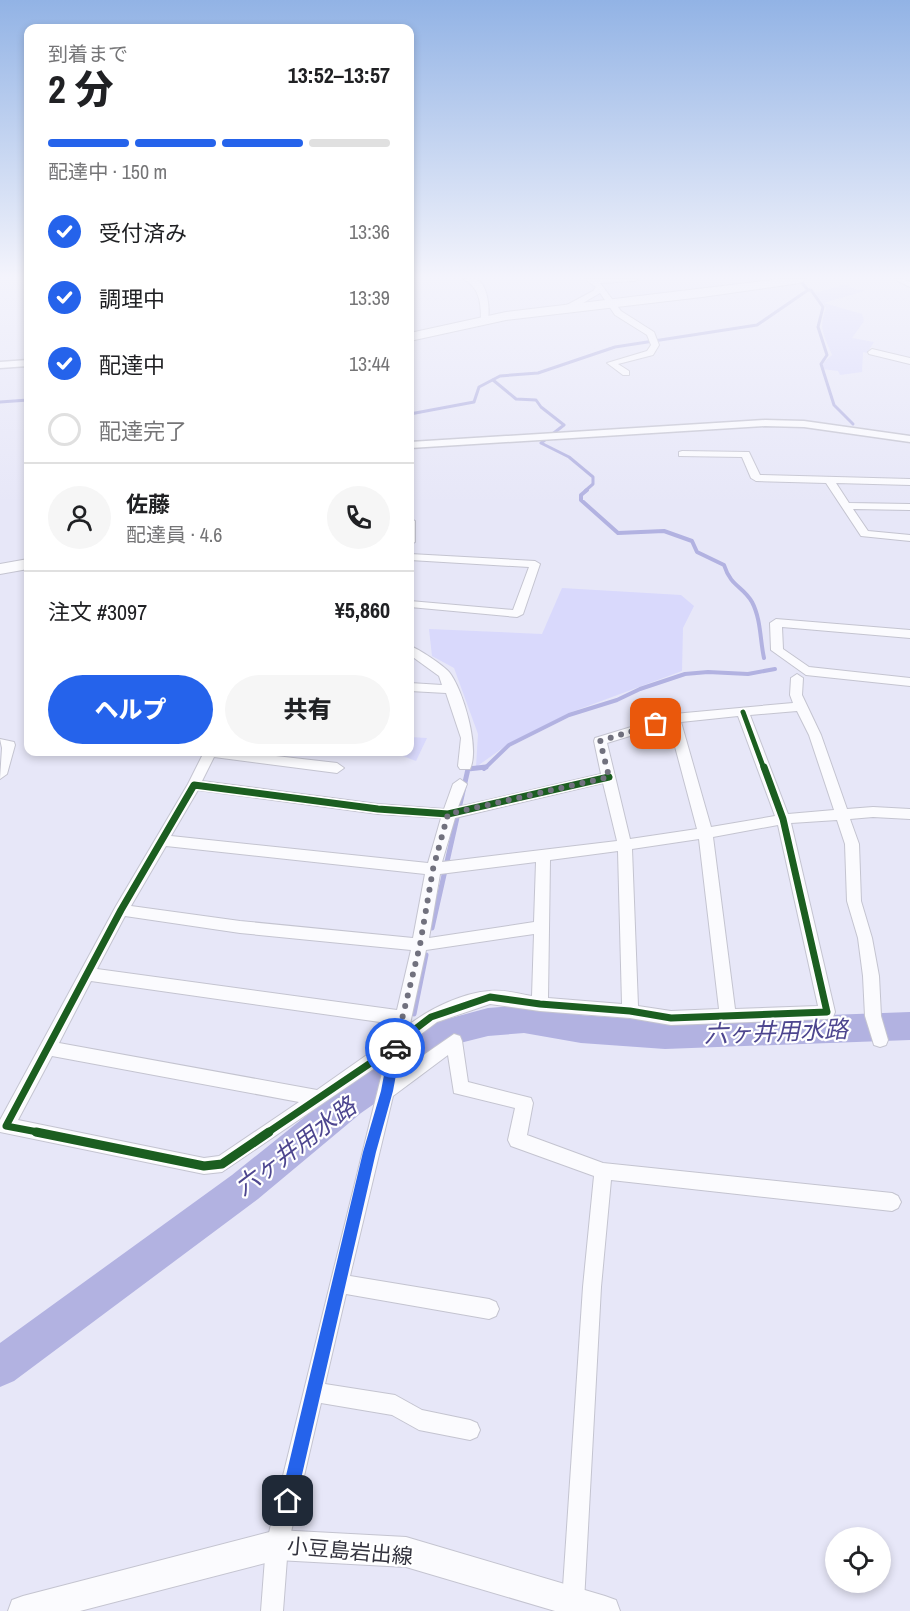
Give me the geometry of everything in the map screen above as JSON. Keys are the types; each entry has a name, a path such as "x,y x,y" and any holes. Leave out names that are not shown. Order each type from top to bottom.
{"main road":[{"path":"0,569 24,565"},
{"name":"小豆島岩出線","path":"23,1611 277,1545 406,1552 605,1611"}],"street":[{"path":"626,373 611,363 643,354"},
{"path":"881,354 910,361"},
{"path":"0,365 24,363"},
{"path":"414,445 765,423 804,424 910,439"},
{"path":"682,454 746,454 756,478 828,478 910,482"},
{"path":"828,478 865,534 910,538"},
{"path":"846,506 910,507"},
{"path":"414,557 536,564 517,614 414,604"},
{"path":"910,634 776,623 777,651 806,671 910,682"},
{"path":"414,653 444,674 451,689 467,738 465,766"},
{"path":"797,678 796,696 815,735 852,844 854,901 865,938 873,1016 880,1040"},
{"path":"414,687 451,689"},
{"path":"630,1011 625,845 600,741 674,718 801,706"},
{"path":"208,756 163,840 121,910 6,1126 204,1166 222,1164 396,1045 431,1017 490,997 540,1004 630,1011 671,1018 827,1012 783,819 743,712"},
{"path":"674,718 705,832 728,1016"},
{"path":"0,742 9,745 0,774"},
{"path":"242,756 337,768"},
{"path":"194,785 378,809 448,814 609,777"},
{"path":"272,1611 277,1545 370,1152 387,1091 420,945 433,869 448,814 460,784"},
{"path":"163,840 433,869 625,845 783,819 873,812 910,814"},
{"path":"540,1004 543,855"},
{"path":"121,910 240,927 420,945 541,927"},
{"path":"87,974 403,1018"},
{"path":"387,1091 454,1041 460,1088 525,1104 517,1140 603,1171 892,1202"},
{"path":"48,1048 319,1098"},
{"path":"573,1602 592,1287 603,1171"},
{"path":"340,1284 489,1309"},
{"path":"315,1392 395,1405 419,1420 470,1430"}],"shaded area":[{"path":"863,354 862,372 840,375 838,371 822,369 823,363 832,355"},
{"path":"562,588 681,595 694,606 683,628 682,671 569,713 507,745 476,767 478,734 454,668 432,656 429,629 542,634"},
{"path":"414,737 427,738 416,761 403,756 414,756"}],"waterway":[{"path":"414,413 474,402 479,387 500,376 538,373 594,354"},
{"path":"827,354 821,364 834,405 853,424"},
{"path":"493,380 516,399 536,400 541,407 564,425 541,443 569,457 593,477 593,484 585,491"},
{"path":"0,402 24,400"},
{"path":"587,490 581,495 581,500 618,533 664,531 692,541 697,552 724,565 730,578 752,602 759,622 764,658"},
{"path":"484,769 509,745 569,715 617,700 640,689 685,674 708,672 748,674 775,669"},
{"path":"432,928 468,769 486,767"},
{"path":"414,1014 426,955"},
{"name":"六ヶ井用水路","path":"0,1367 245,1187 349,1102 411,1060 447,1032 488,1022 524,1019 581,1029 665,1035 910,1026"}],"cycle path":[{"path":"609,777 448,814 378,809 194,785 121,910 6,1126 204,1166 222,1164 372,1062 431,1017 490,997 540,1004 630,1011 671,1018 827,1012 783,819 743,712"}],"way so far":[{"path":"395,1048 420,945 433,869 448,814 609,777 600,741 656,724"}],"route":[{"path":"288,1501 370,1152 387,1091 395,1048"}]}
